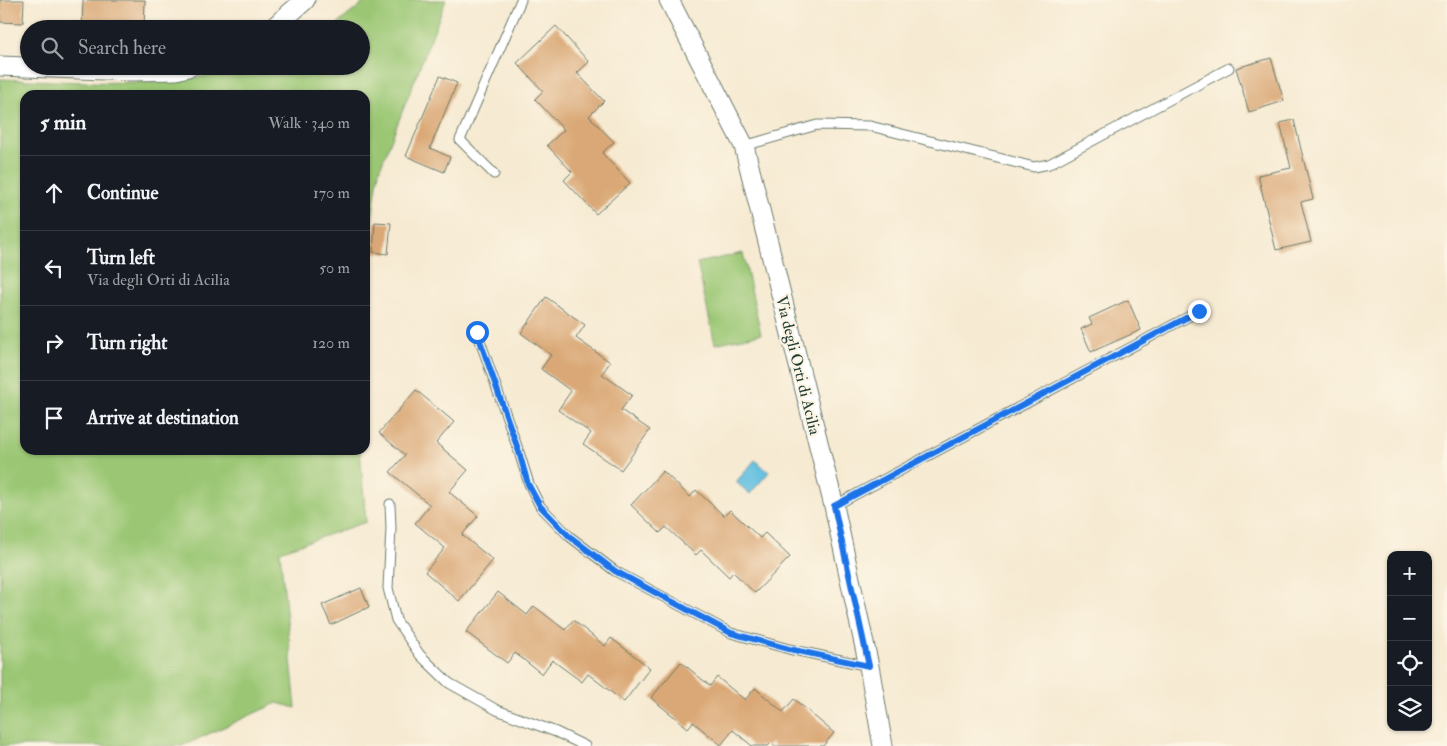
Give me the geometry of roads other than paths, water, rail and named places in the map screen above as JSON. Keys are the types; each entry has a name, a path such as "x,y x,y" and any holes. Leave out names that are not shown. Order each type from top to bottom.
{"street":[{"path":"282,20 305,0"},
{"name":"Via degli Orti di Acilia","path":"669,0 744,146 834,506 869,666 883,746"},
{"path":"0,66 20,67"}],"lane":[{"path":"494,174 460,140 521,0"},
{"path":"744,146 817,125 870,126 1034,167 1048,164 1229,68"},
{"path":"834,506 1199,311"},
{"path":"477,332 519,452 528,484 540,506 569,536 615,571 731,633 789,649 869,666"},
{"path":"390,504 391,528 388,588 396,620 420,655 449,684 497,710 556,732 585,746"}],"water":[{"path":"755,460 769,472 750,494 736,482"}]}
